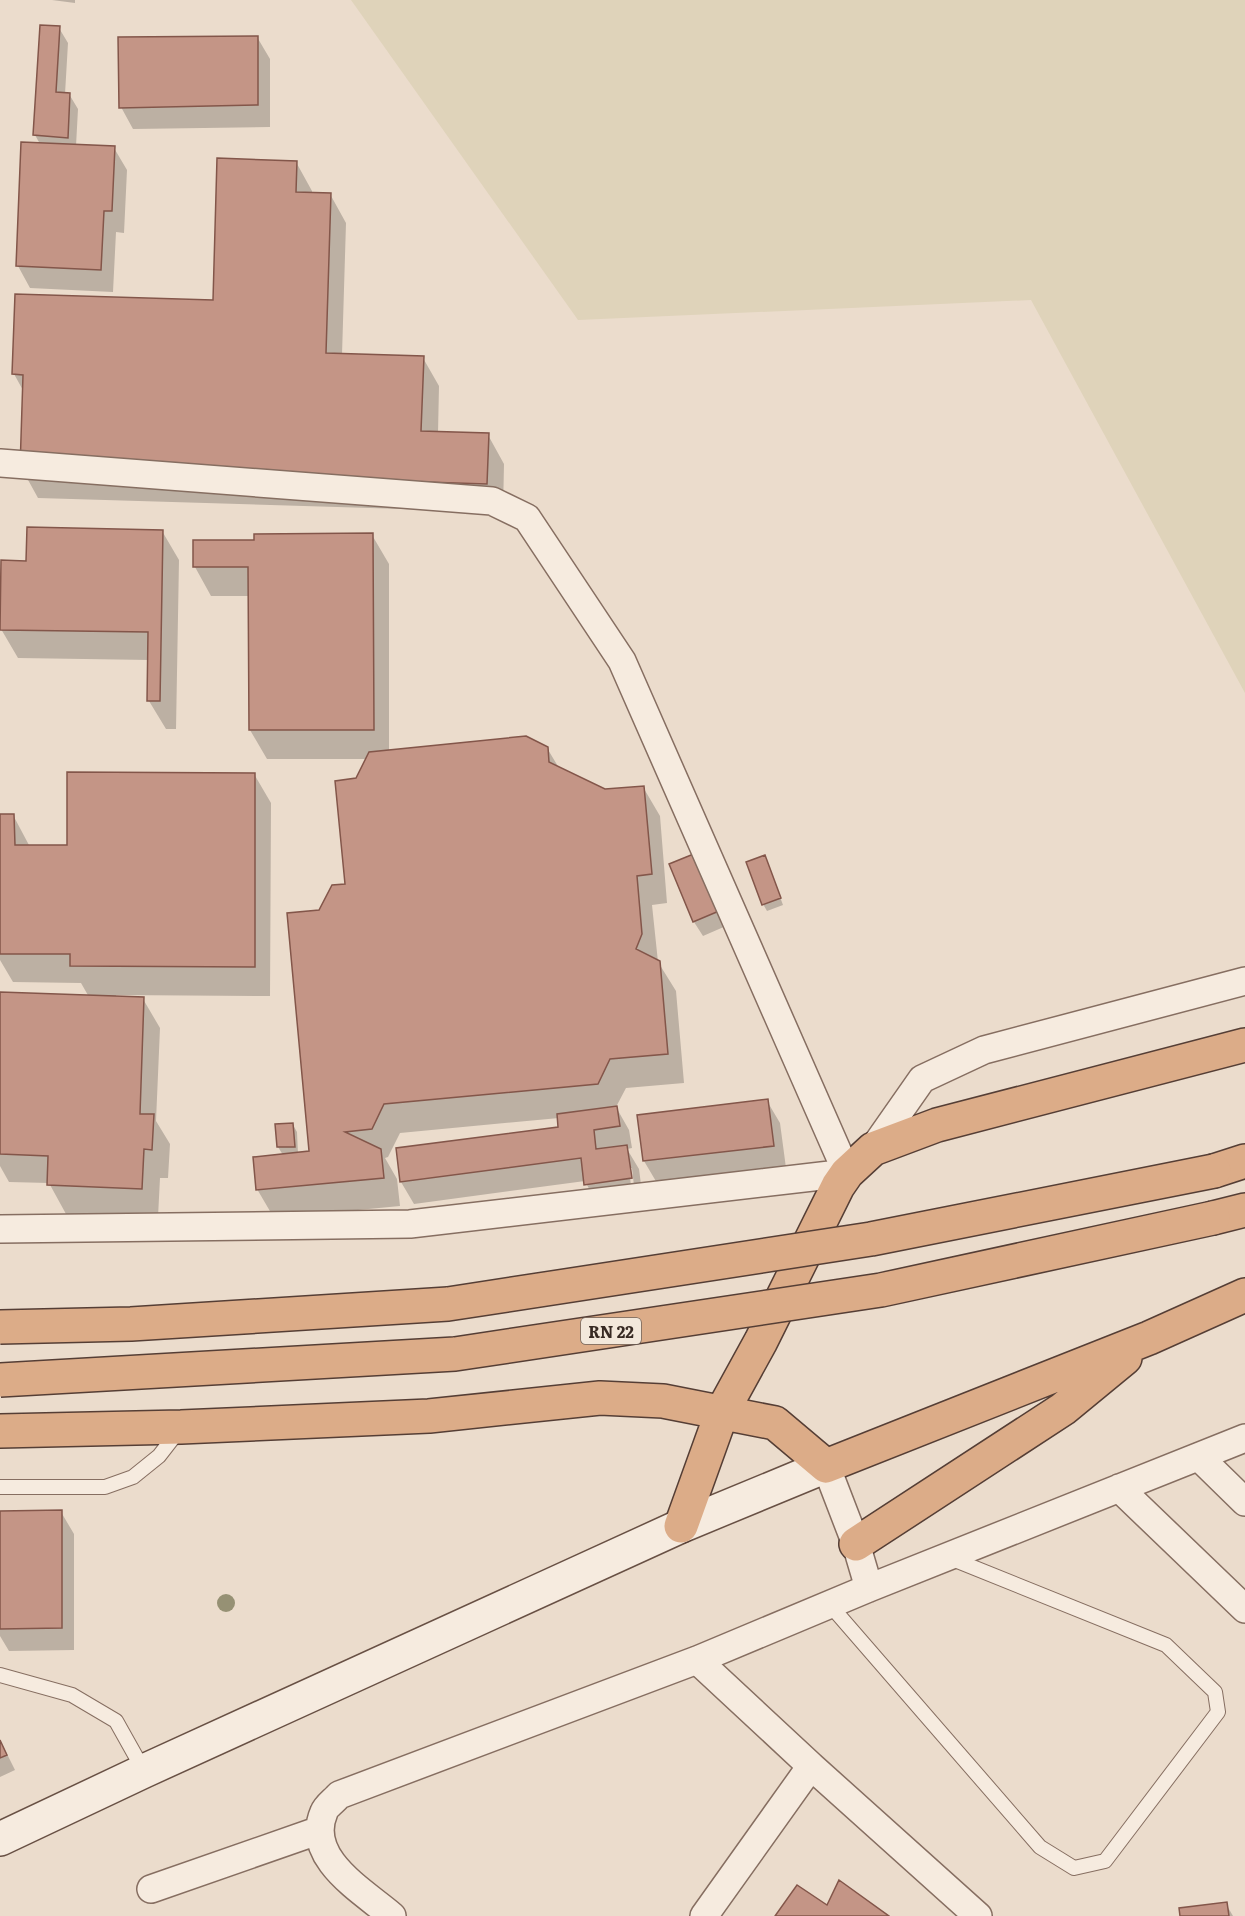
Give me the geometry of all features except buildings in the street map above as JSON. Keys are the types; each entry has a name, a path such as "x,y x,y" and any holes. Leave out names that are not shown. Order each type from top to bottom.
{"highway":[{"path":"681,1526 722,1412 761,1341 838,1186 847,1173 873,1149 937,1125 1245,1045"},
{"path":"0,1327 131,1324 448,1304 871,1239 1214,1171 1245,1161"},
{"name":"RN 22","path":"0,1380 455,1354 880,1290 1245,1210"},
{"path":"0,1431 182,1427 429,1416 600,1398 663,1401 775,1423 826,1466 1149,1338 1245,1295"},
{"path":"856,1544 1063,1409 1149,1338"}],"main road":[{"path":"0,1839 681,1526 826,1466"}],"street":[{"path":"0,463 492,501 527,518 622,661 847,1173 410,1224 0,1230"},
{"path":"873,1149 922,1079 984,1050 1245,981"},
{"path":"392,1916 339,1874 323,1850 320,1830 324,1811 339,1795 697,1660 869,1588 1245,1438"},
{"path":"1199,1457 1245,1502"},
{"path":"826,1466 856,1544 869,1588"},
{"path":"1119,1488 1245,1609"},
{"path":"697,1660 978,1916"},
{"path":"704,1916 811,1766"},
{"path":"151,1889 320,1830"}],"lane":[{"path":"0,1487 105,1487 133,1477 159,1456 182,1427"},
{"path":"830,1605 1040,1847 1074,1868 1105,1861 1218,1712 1215,1692 1166,1645 947,1557"},
{"path":"0,1675 72,1695 116,1721 144,1771"}],"shaded area":[{"path":"351,0 1245,0 1245,693 1031,300 578,320"}]}
